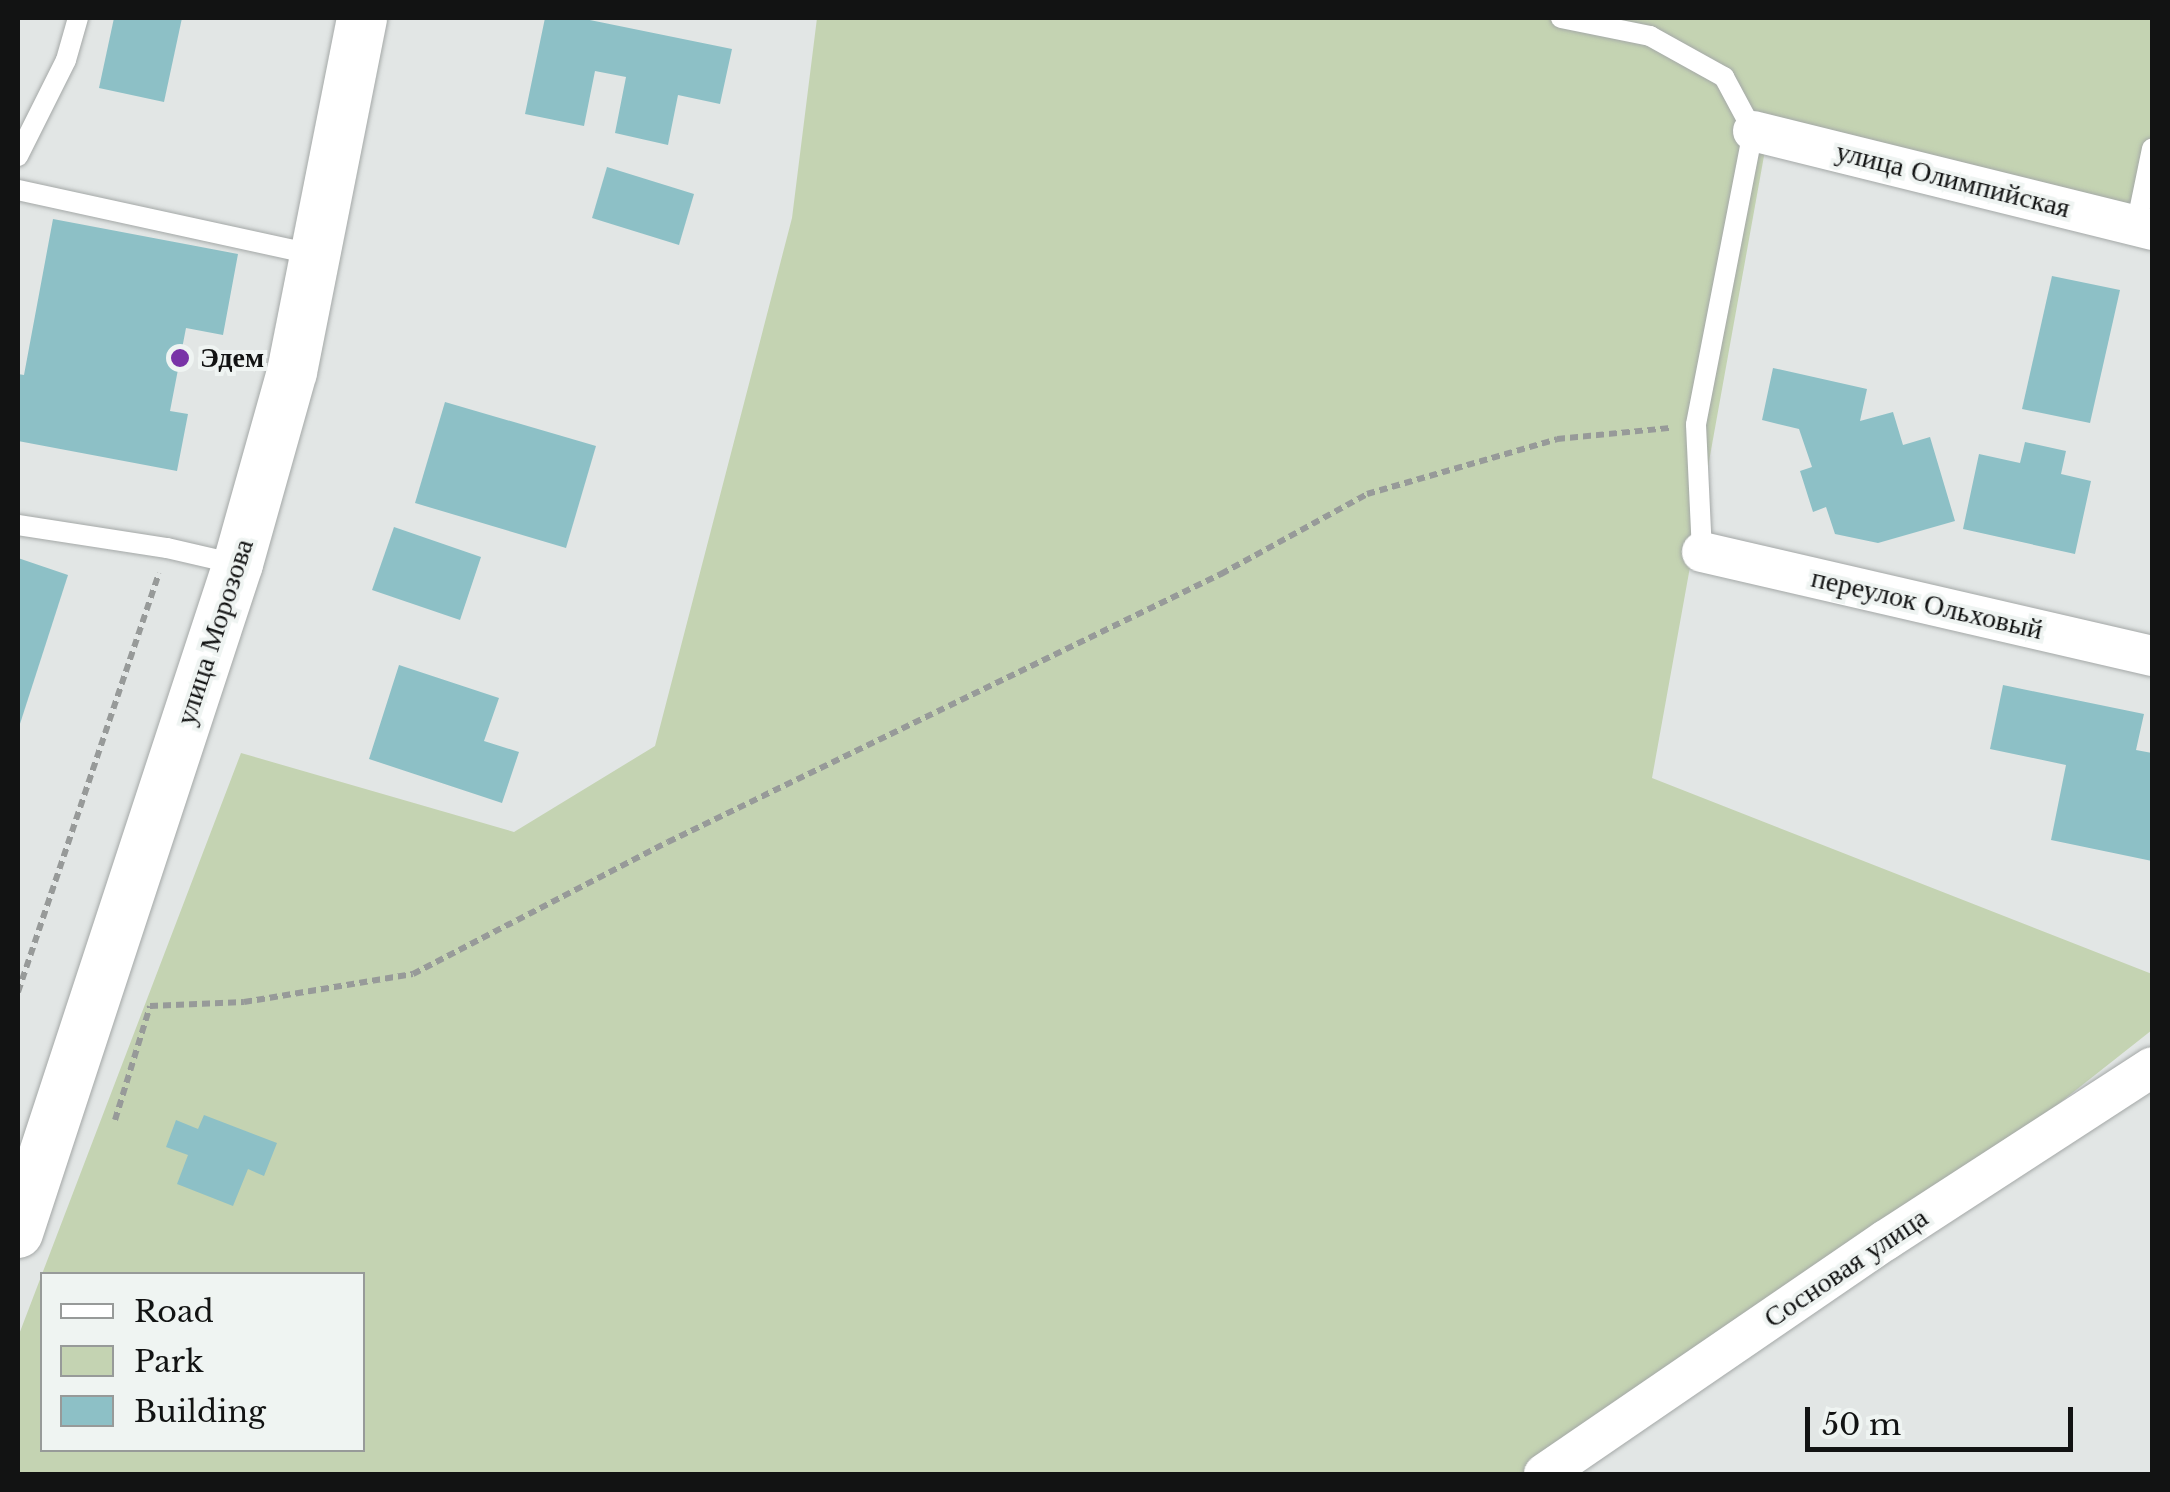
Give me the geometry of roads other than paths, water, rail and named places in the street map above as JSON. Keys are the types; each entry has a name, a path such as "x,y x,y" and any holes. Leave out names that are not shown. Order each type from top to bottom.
{"street":[{"name":"улица Морозова","path":"18,1232 238,564 292,372 362,18"},
{"name":"улица Олимпийская","path":"1753,130 2144,228"},
{"name":"переулок Ольховый","path":"1702,552 2152,656"},
{"name":"Сосновая улица","path":"1544,1474 1886,1240 2152,1067"}],"lane":[{"path":"18,156 60,74 78,18"},
{"path":"1561,18 1650,36 1724,78 1753,130 1696,425 1702,552"},
{"path":"2144,228 2152,148"},
{"path":"18,190 314,255"},
{"path":"18,525 167,548 238,564"}],"place":[{"name":"Эдем","path":"180,358"}]}
